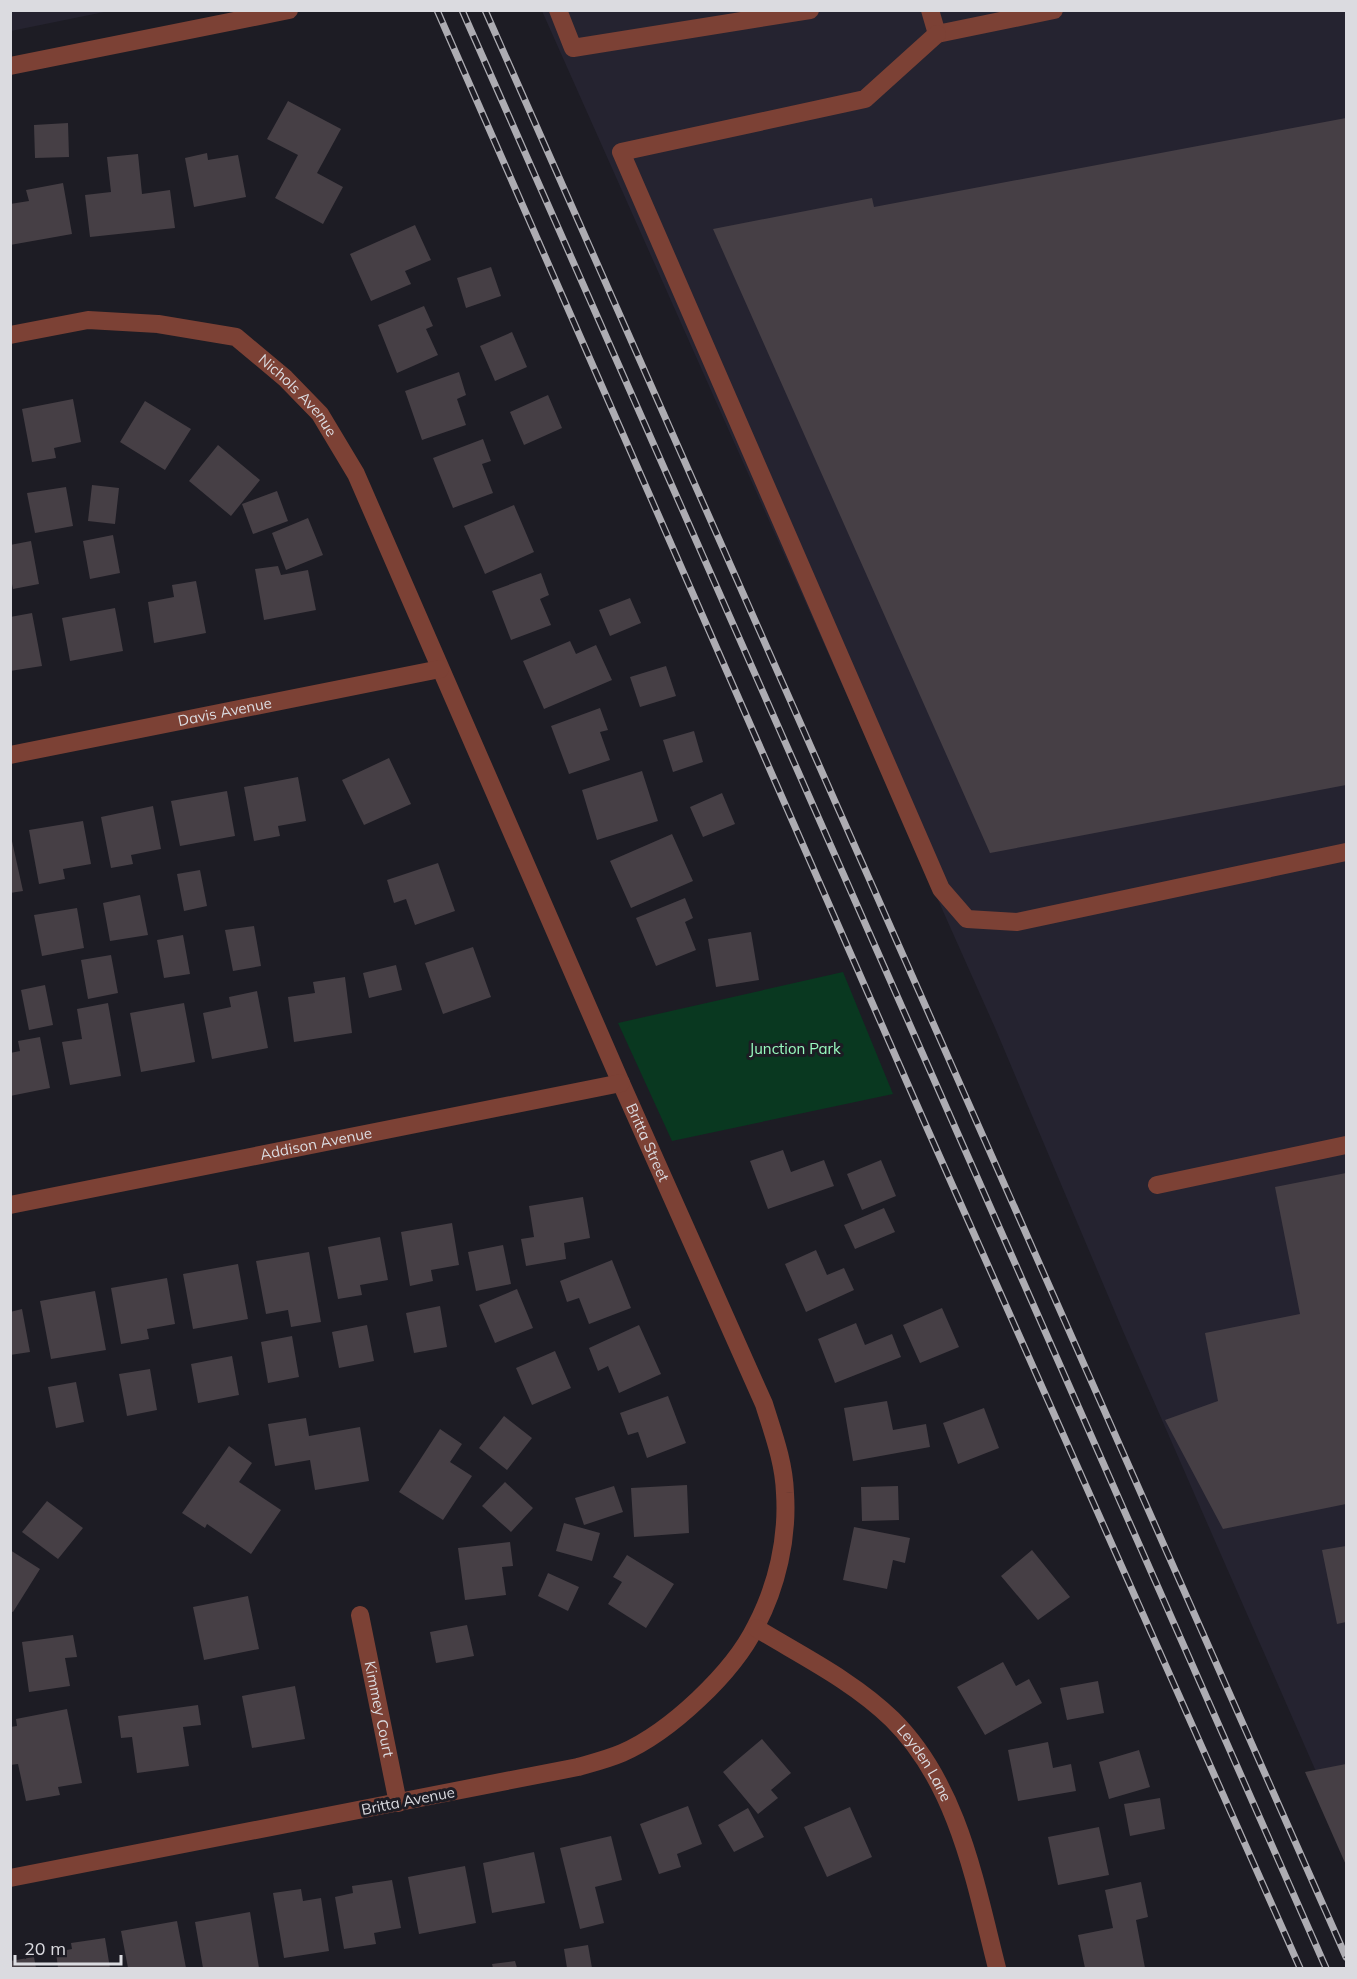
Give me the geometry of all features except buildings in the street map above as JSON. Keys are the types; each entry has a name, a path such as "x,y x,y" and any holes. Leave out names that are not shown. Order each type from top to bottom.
{"street":[{"path":"10,66 289,10"},
{"path":"558,10 573,48 810,10"},
{"path":"930,10 937,34"},
{"path":"1054,10 937,34 865,99 621,152 941,889 967,919 1017,922 1347,852"},
{"name":"Nichols Avenue","path":"10,335 88,320 158,324 236,337 285,378 320,414 356,474 440,669"},
{"name":"Davis Avenue","path":"10,755 440,669"},
{"name":"Britta Street","path":"440,669 764,1404 779,1450 785,1493 783,1535 774,1585 756,1628"},
{"name":"Addison Avenue","path":"10,1205 621,1083"},
{"path":"1157,1185 1347,1145"},
{"name":"Kimmey Court","path":"360,1616 398,1803"},
{"name":"Britta Avenue","path":"10,1878 578,1767 622,1754 661,1731 697,1701 728,1667 756,1628"},
{"name":"Leyden Lane","path":"756,1628 849,1684 892,1720 926,1760 952,1808 997,1968"}],"shaded area":[{"path":"11,10 109,10 109,11 11,31"},
{"path":"542,11 1346,11 1346,1840 1123,1331 996,1030"}],"green space":[{"name":"Junction Park","path":"843,972 893,1094 672,1141 618,1023"}],"railway":[{"path":"437,10 927,1128 1300,1968"},
{"path":"462,10 1326,1968"},
{"path":"485,10 1346,1957"}]}
